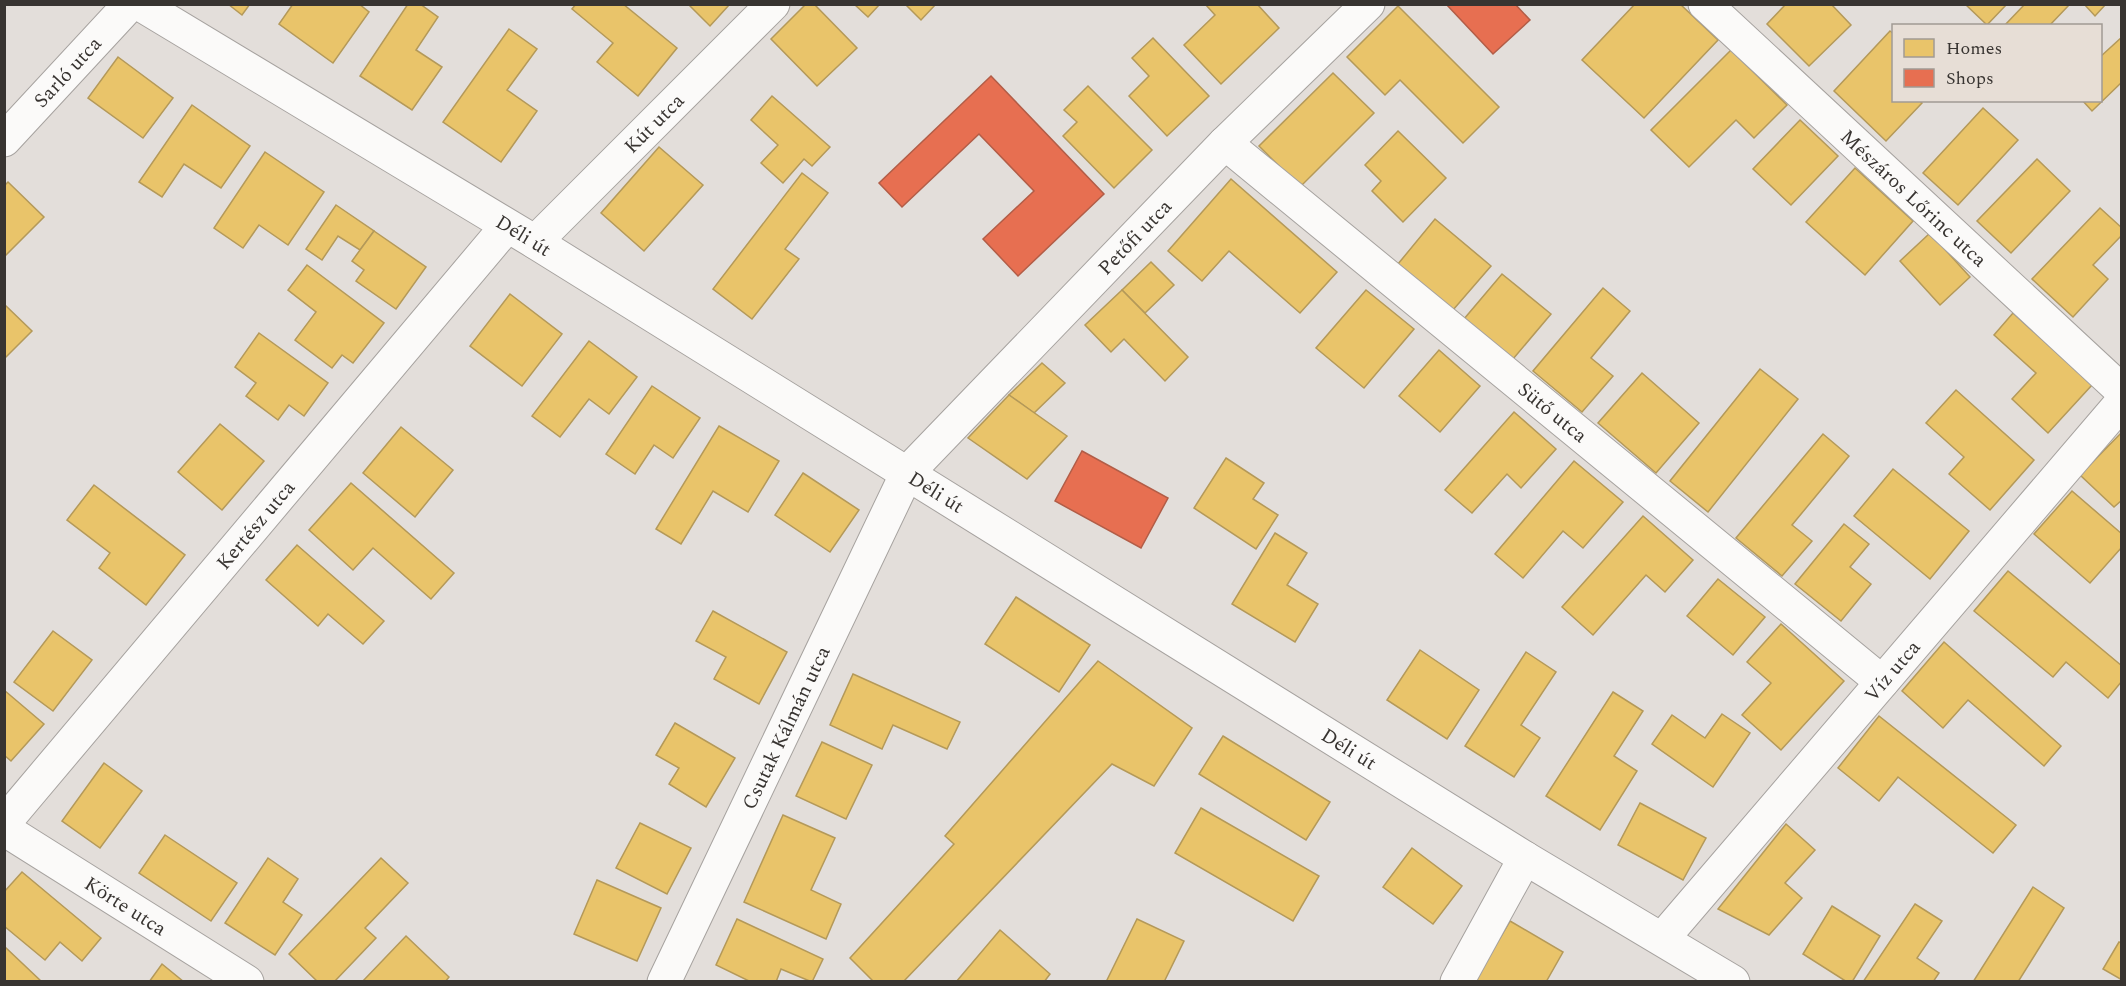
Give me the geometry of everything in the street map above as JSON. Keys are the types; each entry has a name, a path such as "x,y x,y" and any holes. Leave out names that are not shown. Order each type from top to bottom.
{"street":[{"name":"Sarló utca","path":"4,140 130,4"},
{"name":"Déli út","path":"140,4 535,242 1525,858 1733,981"},
{"name":"Kút utca","path":"535,242 773,4"},
{"name":"Petőfi utca","path":"907,473 1225,143 1368,4"},
{"name":"Mészáros Lőrinc utca","path":"1705,4 2121,391"},
{"name":"Sütő utca","path":"1225,143 1882,682"},
{"name":"Kertész utca","path":"4,824 507,226"},
{"name":"Víz utca","path":"1663,938 2121,402"},
{"name":"Csutak Kálmán utca","path":"664,981 907,473"},
{"name":"Körte utca","path":"4,829 247,981"},
{"path":"1457,981 1525,858"}],"building: Homes":[{"path":"228,4 250,4 242,15"},
{"path":"293,4 359,4 369,12 333,63 279,24"},
{"path":"408,4 420,4 438,17 416,50 442,67 412,110 360,76"},
{"path":"576,4 623,4 677,48 638,96 597,62 613,43 572,9"},
{"path":"688,4 730,4 710,26"},
{"path":"806,4 814,4 857,48 817,86 771,39"},
{"path":"854,4 880,4 868,17"},
{"path":"905,4 936,4 921,20"},
{"path":"1205,4 1257,4 1279,28 1221,84 1184,45 1215,15"},
{"path":"1635,4 1680,4 1718,40 1644,118 1582,60"},
{"path":"1786,4 1831,4 1851,25 1809,66 1767,24"},
{"path":"1965,4 2007,4 1988,24"},
{"path":"2025,4 2070,4 2051,24 2006,24"},
{"path":"2084,4 2106,4 2095,16"},
{"path":"1398,6 1499,107 1463,143 1400,80 1385,95 1347,57"},
{"path":"509,29 537,49 507,90 537,111 501,162 443,122"},
{"path":"1890,31 1892,32 1892,102 1922,103 1886,141 1834,91"},
{"path":"2122,37 2122,82 2102,101 2102,55"},
{"path":"1153,38 1209,96 1167,136 1129,96 1149,76 1132,58"},
{"path":"1731,50 1787,105 1754,138 1736,120 1689,167 1651,130"},
{"path":"118,57 173,98 143,138 88,98"},
{"path":"1333,73 1374,113 1300,187 1259,146"},
{"path":"1088,86 1152,150 1114,188 1063,136 1077,122 1064,110"},
{"path":"772,96 830,147 812,166 804,159 783,183 761,163 778,145 751,120"},
{"path":"2084,102 2101,102 2092,111"},
{"path":"192,105 250,146 221,188 184,164 162,197 139,182"},
{"path":"1983,108 2018,140 1958,205 1923,173"},
{"path":"1800,120 1838,156 1791,205 1753,169"},
{"path":"1398,131 1446,178 1403,222 1372,191 1381,181 1365,165"},
{"path":"659,147 703,185 644,251 601,213"},
{"path":"265,152 324,192 288,245 259,225 243,248 214,228"},
{"path":"2037,159 2070,191 2011,253 1977,221"},
{"path":"1855,168 1913,221 1865,275 1806,222"},
{"path":"802,173 828,193 785,249 799,259 752,319 713,289"},
{"path":"1231,179 1337,272 1300,313 1229,251 1202,281 1168,251"},
{"path":"8,182 44,217 4,257 4,186"},
{"path":"336,205 374,231 360,250 338,236 322,260 306,249"},
{"path":"2100,208 2122,228 2122,235 2093,265 2108,279 2073,317 2032,279"},
{"path":"1435,219 1491,266 1453,310 1398,264"},
{"path":"374,231 426,267 396,309 356,281 364,270 352,261"},
{"path":"1930,233 1970,277 1940,305 1900,261"},
{"path":"1151,262 1174,285 1145,313 1122,290"},
{"path":"307,265 384,323 353,363 342,355 332,368 295,340 316,312 288,290"},
{"path":"1502,274 1551,314 1513,359 1464,319"},
{"path":"1603,288 1630,311 1591,358 1613,376 1582,412 1533,371"},
{"path":"1122,290 1188,357 1165,381 1124,339 1111,352 1085,325"},
{"path":"1366,290 1414,329 1364,388 1316,348"},
{"path":"510,294 562,334 522,386 470,346"},
{"path":"4,304 32,331 4,359"},
{"path":"2013,313 2092,385 2048,433 2012,399 2036,373 1994,335"},
{"path":"259,333 328,383 304,416 289,405 278,420 246,396 256,383 235,367"},
{"path":"589,341 637,377 609,414 589,399 560,437 532,416"},
{"path":"1439,350 1480,386 1440,432 1399,396"},
{"path":"1042,363 1065,383 1034,413 1009,395"},
{"path":"1760,369 1798,399 1708,512 1670,481"},
{"path":"1642,373 1699,423 1656,473 1598,423"},
{"path":"652,386 700,418 673,458 654,445 635,474 606,454"},
{"path":"1956,390 2034,460 1990,510 1949,474 1964,457 1926,423"},
{"path":"1009,395 1067,436 1027,479 968,438"},
{"path":"1514,412 1556,449 1521,488 1507,474 1472,513 1445,490"},
{"path":"220,424 264,461 222,510 178,472"},
{"path":"719,426 779,461 748,512 713,491 681,544 656,529"},
{"path":"401,427 453,470 415,517 363,473"},
{"path":"2122,432 2122,500 2114,507 2080,475"},
{"path":"1823,434 1849,456 1792,525 1812,541 1782,576 1736,538"},
{"path":"1226,458 1264,483 1253,499 1278,515 1256,549 1194,508"},
{"path":"1574,461 1623,502 1583,548 1563,531 1523,578 1495,554"},
{"path":"1893,469 1969,531 1930,579 1854,516"},
{"path":"803,473 859,510 830,552 775,515"},
{"path":"351,483 454,573 431,599 373,548 353,570 309,530"},
{"path":"94,485 185,555 146,605 99,568 110,553 67,520"},
{"path":"2072,491 2122,534 2122,547 2090,583 2034,534"},
{"path":"1643,516 1693,560 1665,592 1646,575 1593,635 1562,607"},
{"path":"1844,524 1869,544 1850,567 1871,584 1841,621 1795,584"},
{"path":"1275,533 1307,553 1287,585 1318,604 1295,642 1232,604"},
{"path":"297,545 384,621 363,644 328,614 318,626 266,580"},
{"path":"2008,571 2122,666 2122,681 2108,698 2066,662 2053,677 1974,611"},
{"path":"1718,579 1765,617 1733,655 1687,616"},
{"path":"1016,597 1090,645 1059,692 985,644"},
{"path":"713,611 787,652 759,704 714,679 726,657 696,641"},
{"path":"1781,624 1844,681 1781,750 1742,715 1771,683 1747,662"},
{"path":"53,631 92,660 53,711 14,682"},
{"path":"1944,642 2061,746 2044,766 1968,700 1943,728 1902,691"},
{"path":"1420,650 1479,690 1447,739 1387,700"},
{"path":"1526,652 1556,672 1521,725 1540,738 1514,777 1465,746"},
{"path":"1098,661 1192,728 1154,786 1112,764 903,982 874,982 850,958 954,844 945,836"},
{"path":"853,674 960,722 947,749 893,725 882,749 830,725"},
{"path":"4,690 44,724 11,761 4,755"},
{"path":"1613,692 1643,711 1614,756 1637,771 1600,830 1546,796"},
{"path":"1722,714 1750,733 1713,787 1652,744 1672,715 1705,738"},
{"path":"1879,716 2016,825 1993,853 1898,777 1879,801 1838,768"},
{"path":"675,723 735,758 706,807 669,784 679,768 656,755"},
{"path":"1223,736 1330,802 1306,840 1199,774"},
{"path":"822,742 872,765 846,819 796,796"},
{"path":"104,763 142,791 100,848 62,821"},
{"path":"1640,803 1706,838 1683,880 1618,845"},
{"path":"1201,808 1319,876 1293,921 1175,853"},
{"path":"783,815 835,838 811,890 841,904 826,939 744,902"},
{"path":"640,823 691,848 667,894 616,868"},
{"path":"1786,824 1815,850 1785,883 1802,898 1769,935 1718,909"},
{"path":"165,835 237,883 211,921 139,873"},
{"path":"1412,848 1462,886 1433,924 1383,887"},
{"path":"268,858 298,879 283,902 302,915 275,955 225,923"},
{"path":"381,858 408,883 365,928 376,938 334,982 318,982 289,954"},
{"path":"22,872 101,938 82,961 60,942 45,960 4,926 4,892"},
{"path":"597,880 661,908 637,961 574,934"},
{"path":"2033,887 2064,908 2018,982 1973,982"},
{"path":"1915,904 1942,921 1917,958 1939,973 1933,982 1863,982"},
{"path":"1832,906 1880,936 1852,982 1847,982 1803,954"},
{"path":"737,919 823,959 812,982 781,969 776,982 751,982 716,965"},
{"path":"1137,919 1184,941 1164,982 1106,982"},
{"path":"1510,921 1563,952 1546,982 1474,982"},
{"path":"1000,930 1050,974 1044,982 956,982"},
{"path":"406,936 449,977 445,982 362,982"},
{"path":"2119,942 2122,943 2122,980 2103,969"},
{"path":"4,946 42,982 4,982"},
{"path":"162,964 184,982 149,982"}],"building: Shops":[{"path":"1446,4 1515,4 1530,20 1493,54"},
{"path":"991,76 1104,194 1018,276 983,239 1034,191 979,134 902,207 879,183"},
{"path":"1082,451 1168,498 1141,548 1055,501"}]}
